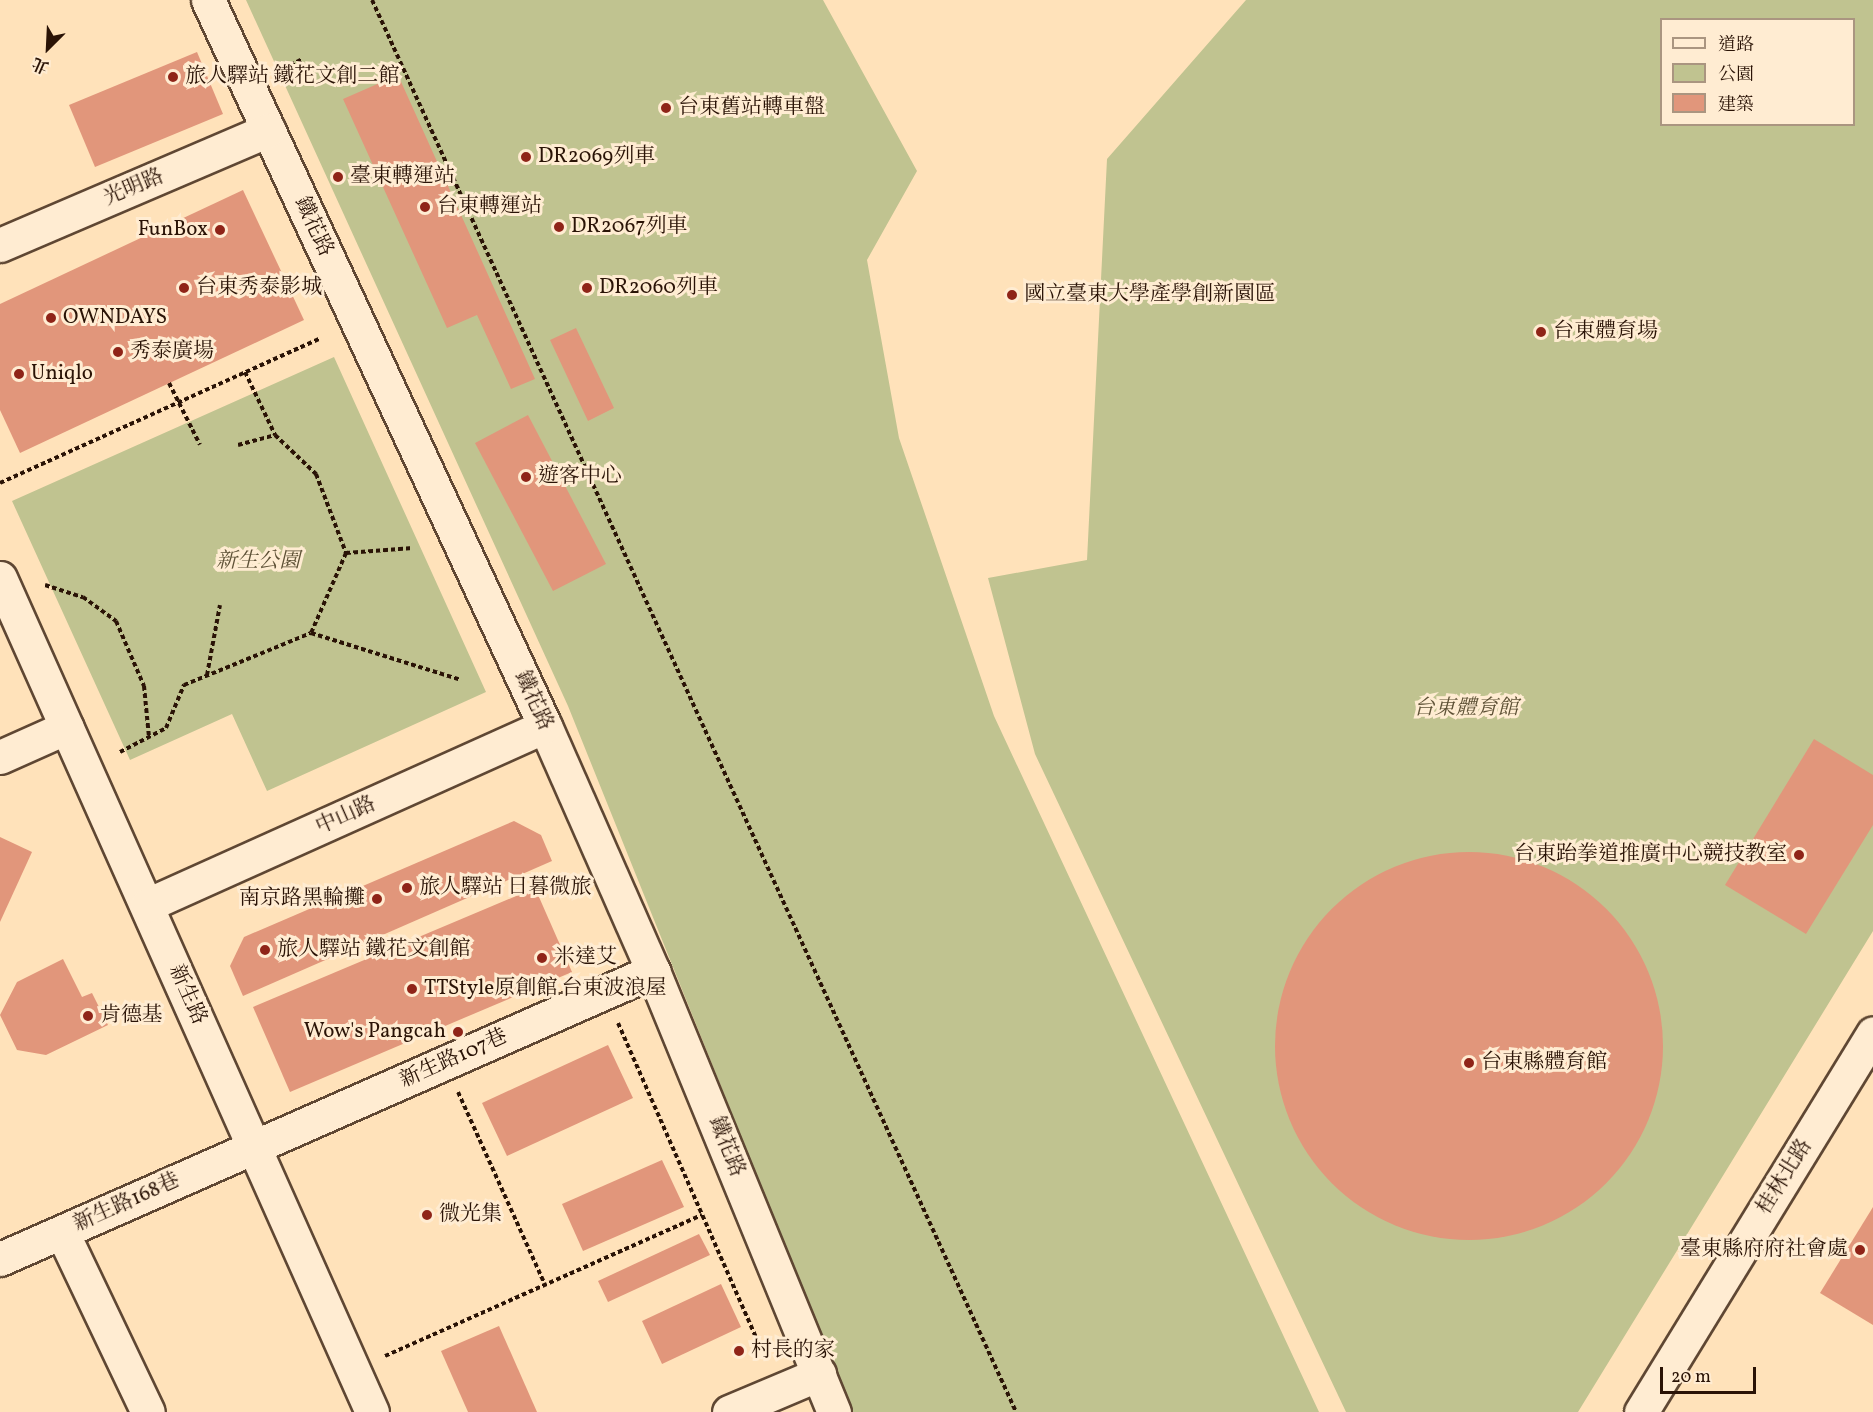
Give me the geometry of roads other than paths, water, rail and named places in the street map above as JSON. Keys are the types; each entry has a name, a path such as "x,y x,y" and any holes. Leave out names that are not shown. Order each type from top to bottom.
{"street":[{"name":"鐵花路","path":"208,0 545,726 653,971 834,1412"},
{"name":"光明路","path":"0,245 268,130"},
{"name":"新生路","path":"0,578 372,1412"},
{"name":"中山路","path":"147,905 545,726"},
{"path":"0,757 67,727"},
{"name":"新生路107巷","path":"255,1147 653,971"},
{"name":"桂林北路","path":"1641,1412 1873,1034"},
{"name":"新生路168巷","path":"0,1259 255,1147"},
{"path":"62,1232 148,1412"},
{"path":"729,1412 819,1374"}],"place":[{"name":"旅人驛站 鐵花文創二館","path":"173,77"},
{"name":"台東舊站轉車盤","path":"666,108"},
{"name":"DR2069列車","path":"526,157"},
{"name":"臺東轉運站","path":"338,177"},
{"name":"台東轉運站","path":"425,207"},
{"name":"DR2067列車","path":"559,227"},
{"name":"FunBox","path":"220,230"},
{"name":"台東秀泰影城","path":"184,288"},
{"name":"DR2060列車","path":"587,288"},
{"name":"國立臺東大學產學創新園區","path":"1012,295"},
{"name":"OWNDAYS","path":"51,318"},
{"name":"台東體育場","path":"1541,332"},
{"name":"秀泰廣場","path":"118,352"},
{"name":"Uniqlo","path":"19,374"},
{"name":"遊客中心","path":"526,477"},
{"name":"台東跆拳道推廣中心競技教室","path":"1799,855"},
{"name":"旅人驛站 日暮微旅","path":"407,888"},
{"name":"南京路黑輪攤","path":"377,899"},
{"name":"旅人驛站 鐵花文創館","path":"265,950"},
{"name":"米達艾","path":"542,958"},
{"name":"TTStyle原創館 台東波浪屋","path":"412,989"},
{"name":"肯德基","path":"88,1016"},
{"name":"Wow's Pangcah","path":"458,1032"},
{"name":"台東縣體育館","path":"1469,1063"},
{"name":"微光集","path":"427,1215"},
{"name":"臺東縣府府社會處","path":"1860,1250"},
{"name":"村長的家","path":"739,1351"}],"park label":[{"name":"新生公園","path":"258,562"},
{"name":"台東體育館","path":"1466,709"}]}
